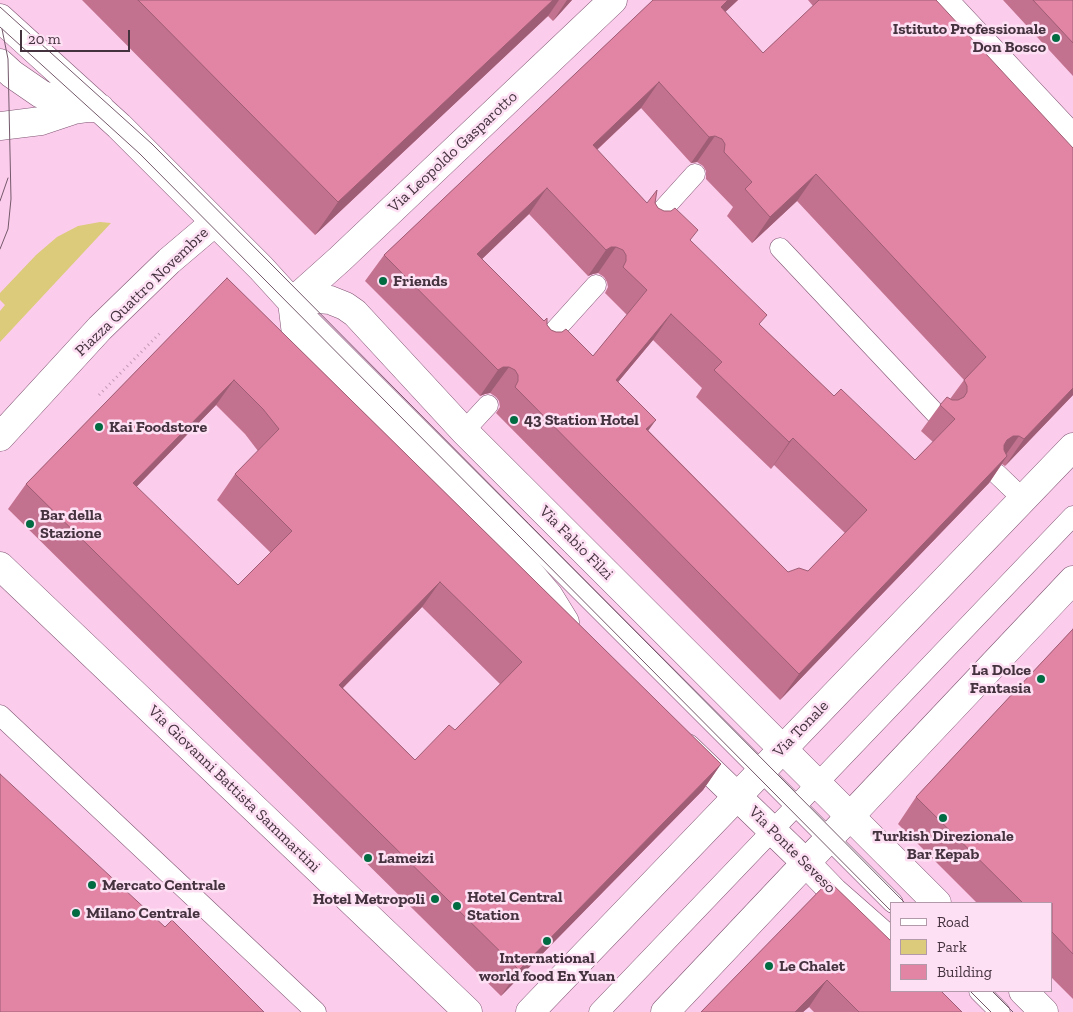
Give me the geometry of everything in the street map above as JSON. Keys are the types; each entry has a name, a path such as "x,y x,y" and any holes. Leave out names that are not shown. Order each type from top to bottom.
{"street":[{"name":"Via Leopoldo Gasparotto","path":"292,302 340,259 613,0"},
{"path":"943,0 1073,139"},
{"name":"Piazza Quattro Novembre","path":"0,437 100,328 169,261 215,222 6,24"},
{"path":"0,63 12,74 41,94 62,102 94,108"},
{"path":"0,126 46,120 74,110 94,108"},
{"name":"Via Fabio Filzi","path":"215,222 292,302 318,298 330,300 356,313 464,431 850,816"},
{"path":"292,302 296,334 528,571 549,596 580,642"},
{"name":"Via Tonale","path":"530,1012 1073,446"},
{"name":"Via Giovanni Battista Sammartini","path":"0,566 468,1012"},
{"path":"665,1012 1073,580"},
{"path":"673,734 738,797"},
{"name":"Via Ponte Seveso","path":"738,797 834,892 890,942"},
{"path":"850,816 936,902"},
{"path":"1024,992 1044,1012"}],"lane":[{"path":"648,226 695,174"},
{"path":"780,248 937,415"},
{"path":"540,347 596,285"},
{"name":"Via Fabio Filzi","path":"292,302 829,838"},
{"path":"464,431 488,405"},
{"path":"997,474 1023,498"},
{"path":"599,1012 1073,516"},
{"path":"0,715 316,1012"},
{"path":"829,838 892,902"},
{"path":"980,992 1000,1012"}],"path":[{"path":"99,395 161,332"}],"green space":[{"path":"100,222 111,223 0,342 0,311 5,305 0,300 0,293 36,255 57,237 78,226"}],"building":[{"path":"138,0 553,0 338,202"},
{"path":"653,0 728,0 721,7 763,53 819,0 936,0 1073,148 1073,388 1024,439 1019,436 1013,436 1007,440 1004,450 1007,456 799,674 515,387 518,375 515,370 503,367 498,370 384,255","holes":["659,82 709,137 715,136 722,139 725,144 724,152 752,182 745,189 770,217 816,174 986,357 964,380 967,386 967,392 964,397 958,400 952,400 947,397 940,405 955,419 915,460 841,389 834,396 759,324 767,315 690,240 698,230 675,208 671,211 664,211 658,208 655,203 657,190 647,203 593,145","547,188 606,250 611,247 623,250 626,255 623,267 647,290 593,356 566,329 562,332 551,330 547,325 547,318 544,321 477,254","671,314 722,362 714,370 789,442 793,438 867,510 808,571 799,568 788,572 646,429 656,420 616,380"]},
{"path":"1033,0 1073,0 1073,43"},
{"path":"227,278 721,764 519,970 26,484","holes":["234,380 263,409 279,429 235,474 292,531 238,585 133,483","440,582 522,662 455,730 449,725 415,760 339,685"]},
{"path":"1073,629 1073,954 1053,933 1053,902 1022,902 916,797"},
{"name":"Milano Centrale","path":"0,774 165,927 172,920 264,1012 0,1012"},
{"path":"829,881 890,940 890,992 942,992 962,1012 859,1012 827,980 795,1012 701,1012"}],"tram line":[{"path":"0,7 152,144 904,902"},
{"path":"0,27 140,154 890,910"},
{"path":"0,249 8,229 11,199 8,59 2,29"},
{"path":"0,201 8,178"},
{"path":"971,992 991,1012"},
{"path":"993,992 1013,1012"}],"place":[{"name":"Istituto Professionale Don Bosco","path":"1056,38"},
{"name":"Friends","path":"383,281"},
{"name":"43 Station Hotel","path":"514,420"},
{"name":"Kai Foodstore","path":"99,427"},
{"name":"Bar della Stazione","path":"30,524"},
{"name":"La Dolce Fantasia","path":"1041,679"},
{"name":"Turkish Direzionale Bar Kepab","path":"943,818"},
{"name":"Lameizi","path":"368,858"},
{"name":"Mercato Centrale","path":"92,885"},
{"name":"Hotel Metropoli","path":"435,899"},
{"name":"Hotel Central Station","path":"457,906"},
{"name":"Milano Centrale","path":"76,913"},
{"name":"International world food En Yuan","path":"547,941"},
{"name":"Le Chalet","path":"769,966"}]}
